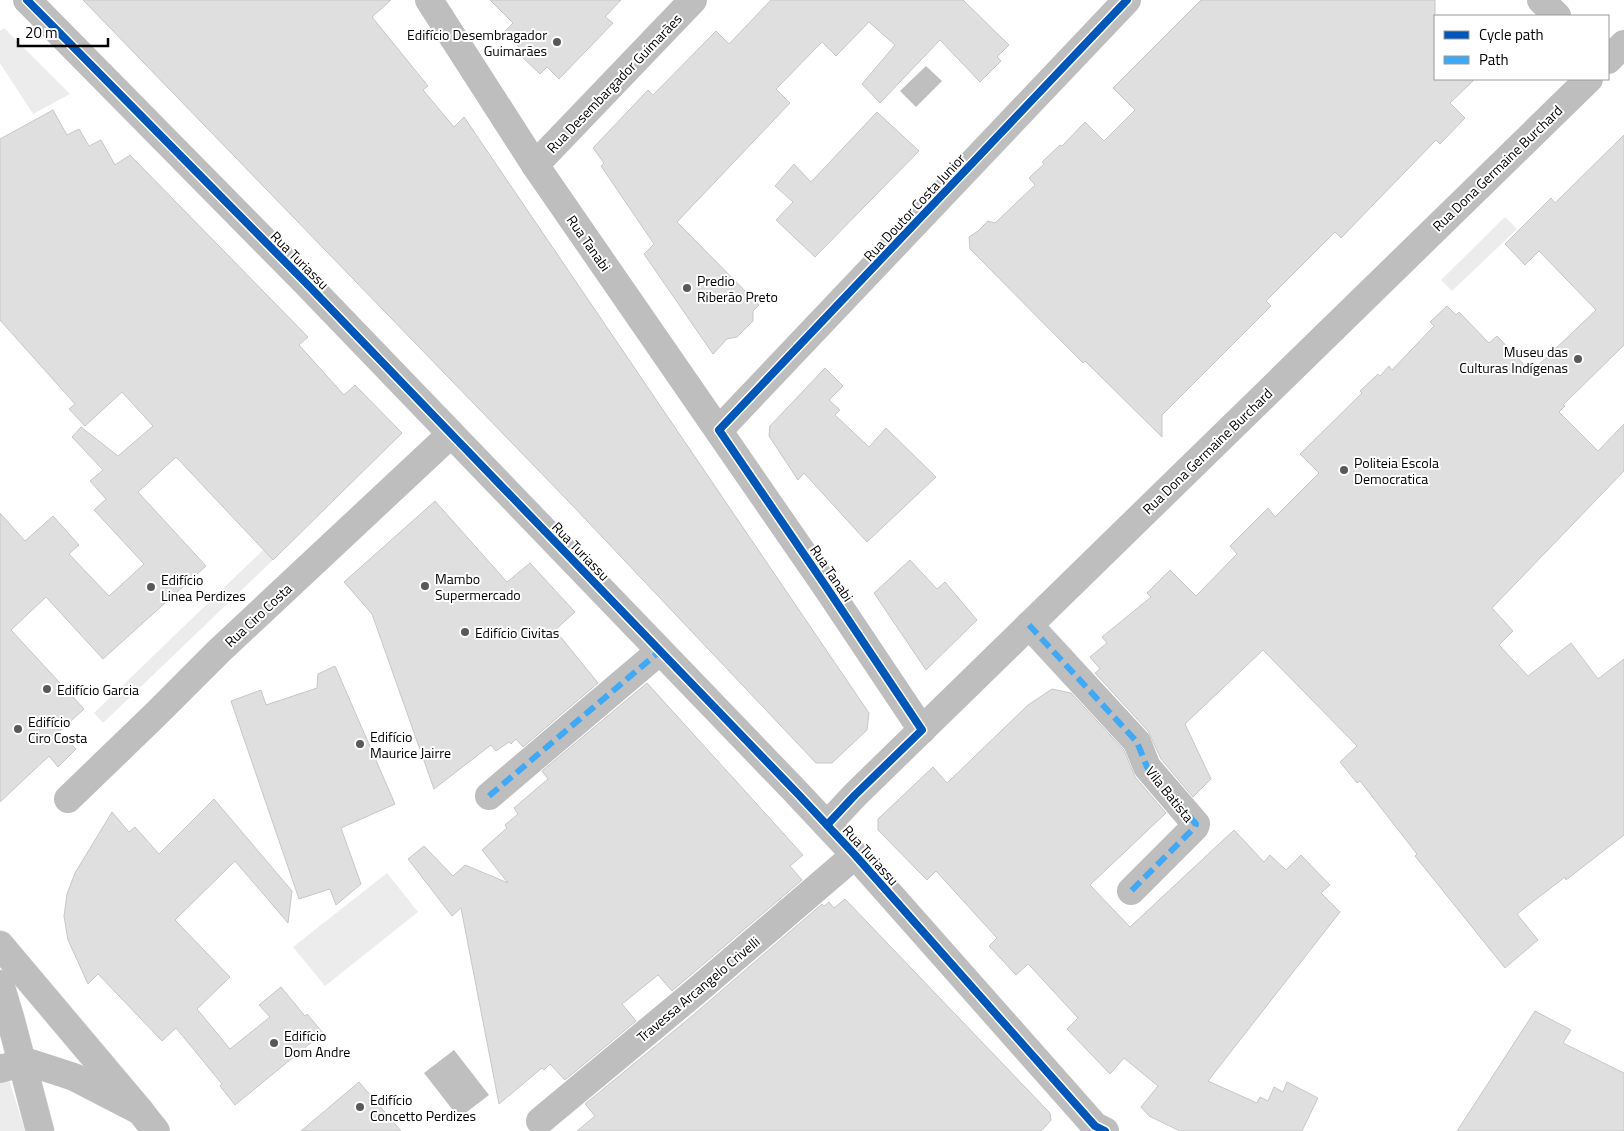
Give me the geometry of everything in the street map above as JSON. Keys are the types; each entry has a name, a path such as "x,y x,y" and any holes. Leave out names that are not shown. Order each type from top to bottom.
{"street":[{"name":"Rua Turiassu","path":"27,0 312,289 855,854 1097,1130"},
{"name":"Rua Tanabi","path":"429,0 535,165 719,430 922,730"},
{"name":"Rua Desembargador Guimarães","path":"535,165 693,0"},
{"name":"Rua Doutor Costa Junior","path":"719,430 1127,0"},
{"path":"1541,0 1556,15"},
{"path":"1609,59 1624,44"},
{"name":"Rua Dona Germaine Burchard","path":"826,825 1588,80"},
{"name":"Rua Ciro Costa","path":"68,799 219,651 451,434"},
{"name":"Vila Batista","path":"1030,625 1137,742 1146,768 1196,824 1195,828 1131,891"},
{"path":"489,796 660,651"},
{"name":"Travessa Arcangelo Crivelli","path":"540,1121 694,993 855,854"},
{"path":"0,945 148,1121"},
{"path":"0,984 11,1066 40,1131"},
{"path":"11,1066 35,1064 74,1077 148,1121"}],"shaded area":[{"path":"4,28 70,94 33,114 0,63 0,31"},
{"path":"926,66 942,81 916,107 900,91"},
{"path":"1505,217 1517,229 1452,291 1441,280"},
{"path":"263,550 273,560 103,723 94,713"},
{"path":"387,873 418,912 325,986 293,947"},
{"path":"0,1050 25,1131 0,1131"},
{"path":"454,1050 489,1095 459,1118 424,1073"}],"building":[{"path":"83,0 391,0 372,17 428,86 423,90 454,127 464,117 869,713 867,730 832,763 816,763 571,504"},
{"name":"Edifício Desembragador Guimarães","path":"490,0 621,0 605,17 613,23 559,79 547,67 540,74 520,55 524,52 504,32 513,23"},
{"path":"771,0 963,0 1009,45 997,57 1001,61 980,82 940,40 880,103 862,84 895,45 869,22 836,56 822,42 776,89 790,103 677,222 759,305 753,311 753,321 737,337 727,339 713,354 644,254 654,244 601,166 604,163 593,148 648,90 653,95 716,31 729,44"},
{"path":"1201,0 1435,0 1434,80 1474,80 1450,103 1465,118 1440,144 1436,140 1341,238 1335,232 1266,301 1271,306 1162,415 1162,437 1085,361 1083,363 970,249 969,237 988,221 995,223 1035,185 1029,178 1044,164 1042,162 1060,145 1062,146 1085,122 1104,141 1135,110 1113,88"},
{"path":"53,110 67,135 79,129 89,146 101,140 115,165 130,155 308,337 299,345 344,395 355,385 402,433 273,560 176,457 138,492 206,566 103,659 46,597 11,630 84,709 59,732 76,749 58,767 49,756 0,802 0,513 25,541 53,516 79,545 69,554 109,596 144,564 94,510 106,499 90,481 103,470 72,437 81,427 118,456 153,426 122,392 85,426 69,409 75,404 0,320 0,139"},
{"path":"877,112 919,151 815,257 776,220 793,202 775,186 794,164 811,182"},
{"path":"1624,135 1624,345 1563,405 1565,406 1559,412 1598,451 1624,424 1624,471 1492,608 1513,631 1499,645 1528,676 1571,643 1598,679 1624,659 1624,835 1566,880 1565,877 1517,914 1538,940 1505,968 1415,856 1417,854 1360,781 1357,783 1340,762 1357,746 1263,650 1185,724 1211,779 1193,797 1161,759 1148,731 1095,673 1100,669 1090,657 1107,643 1102,637 1151,597 1147,593 1170,570 1196,596 1237,554 1230,546 1268,508 1275,517 1319,473 1300,454 1362,393 1360,391 1378,374 1380,376 1389,366 1392,370 1434,326 1430,322 1447,306 1456,315 1459,312 1489,343 1497,336 1531,372 1596,310 1539,251 1525,265 1505,244 1551,198 1555,203"},
{"path":"825,368 843,386 829,400 840,410 835,415 869,447 886,428 936,477 867,542 804,473 798,480 769,436 770,426"},
{"path":"435,501 507,582 530,563 575,612 555,630 598,683 523,747 516,739 511,744 509,742 496,751 491,745 434,789 372,614 344,582"},
{"path":"910,560 937,589 945,582 977,620 926,670 874,593"},
{"path":"335,666 395,804 341,828 361,884 336,905 330,889 299,899 231,701 261,690 266,705 317,688 318,674"},
{"path":"647,683 803,855 790,866 802,880 672,991 658,975 622,1004 636,1021 565,1080 550,1064 544,1070 542,1068 499,1104 461,908 452,916 408,859 424,846 453,876 465,865 508,883 482,850 507,828 505,825 518,814 514,808 548,779 542,771"},
{"path":"1052,689 1071,693 1124,750 1135,777 1166,813 1090,885 1130,927 1234,830 1264,862 1270,855 1286,870 1301,855 1330,885 1321,893 1340,912 1208,1081 1257,1103 1260,1097 1268,1101 1274,1087 1283,1092 1287,1082 1318,1098 1302,1131 1180,1131 1149,1116 1141,1107 1158,1086 1124,1058 1110,1074 1067,1029 1078,1018 1031,967 1028,964 1016,975 989,946 997,938 936,871 927,880 878,830 878,819 933,767 947,783 1028,705"},
{"path":"214,799 292,891 288,923 235,861 175,920 230,977 197,1009 230,1049 270,1017 259,1005 281,987 305,1016 307,1014 323,1033 235,1105 220,1086 222,1084 176,1028 162,1041 98,974 88,984 68,940 64,916 67,894 75,873 112,812 129,832 135,827 159,854"},
{"path":"845,899 1050,1113 1051,1120 1041,1131 577,1131 595,1116 585,1104 692,1016 822,904 824,906 829,902 834,908"},
{"path":"1535,1011 1571,1030 1563,1043 1624,1073 1624,1131 1457,1131"},
{"name":"Edifício Concetto Perdizes","path":"359,1082 401,1131 301,1131"}],"marked path":[{"path":"1029,625 1137,742 1147,767 1196,824 1131,891"},
{"path":"489,796 660,651"}],"cycle path":[{"path":"27,0 305,282 797,793 855,855 1095,1126 1105,1131"},
{"path":"827,825 922,730 719,430 1127,0"}],"place":[{"name":"Edifício Desembragador Guimarães","path":"557,42"},
{"name":"Predio Riberão Preto","path":"687,288"},
{"name":"Museu das Culturas Indígenas","path":"1578,359"},
{"name":"Politeia Escola Democratica","path":"1344,470"},
{"name":"Mambo Supermercado","path":"425,586"},
{"name":"Edifício Linea Perdizes","path":"151,587"},
{"name":"Edifício Civitas","path":"465,632"},
{"name":"Edifício Garcia","path":"47,689"},
{"name":"Edifício Ciro Costa","path":"18,729"},
{"name":"Edifício Maurice Jairre","path":"360,744"},
{"name":"Edifício Dom Andre","path":"274,1043"},
{"name":"Edifício Concetto Perdizes","path":"360,1107"}]}
